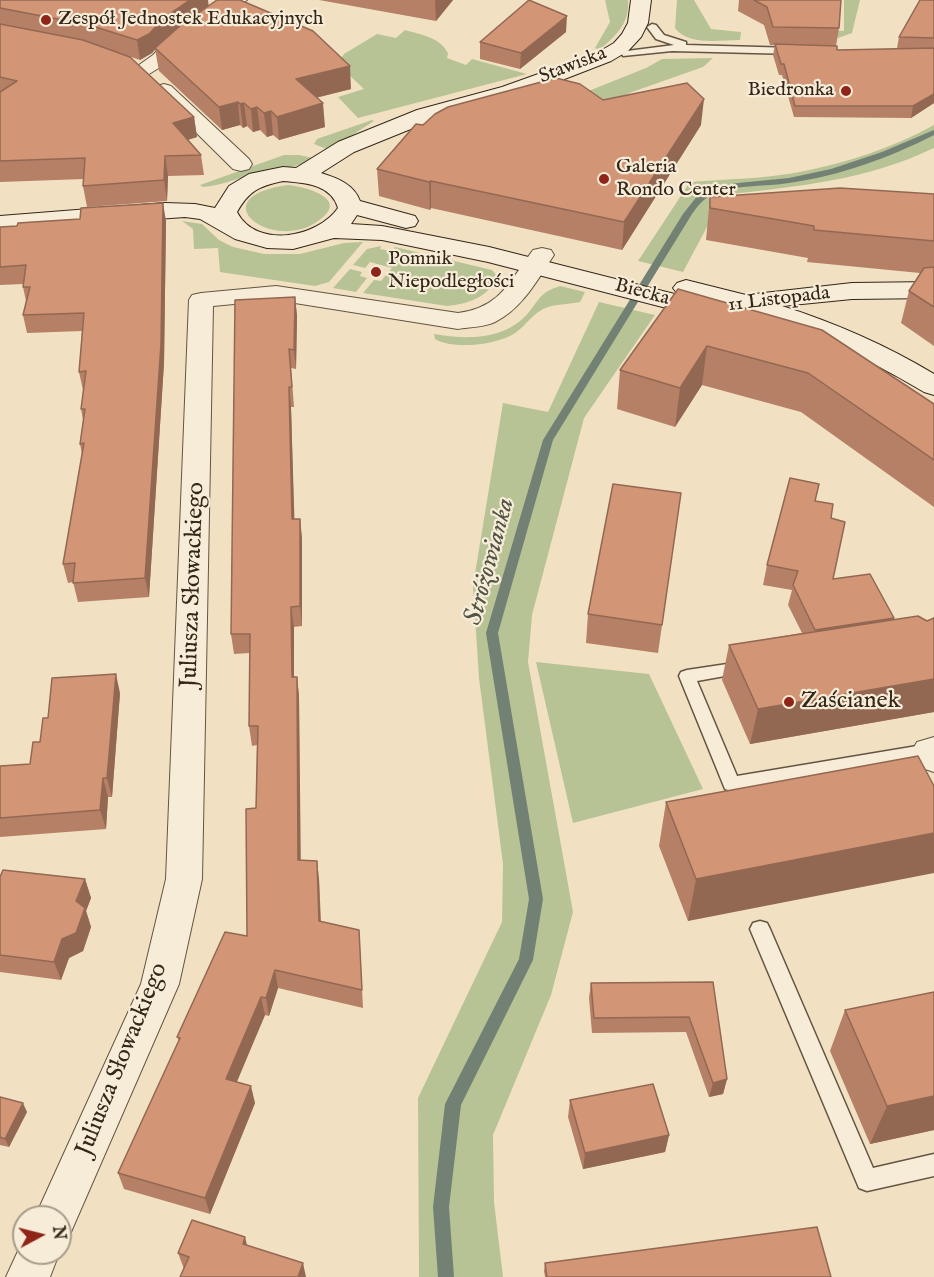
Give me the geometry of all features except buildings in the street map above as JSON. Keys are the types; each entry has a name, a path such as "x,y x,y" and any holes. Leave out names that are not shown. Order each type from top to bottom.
{"main road":[{"name":"Stawiska","path":"510,92 535,81 581,67 621,47 631,37 638,23 641,0"},
{"name":"Stawiska","path":"303,174 346,147 424,115 510,92 536,89 598,69 627,54 643,41 652,27 658,0"},
{"name":"Stawiska","path":"331,230 345,219 344,196 390,128"},
{"path":"0,210 238,190 265,178 303,174"},
{"name":"Biecka","path":"303,174 344,196 538,261"},
{"path":"231,224 225,212 228,201 238,190"},
{"path":"0,223 177,210 207,213 231,224 244,234 264,240 288,242 311,238 331,230"},
{"name":"Biecka","path":"331,230 382,233 538,261 671,292 746,302 840,335 876,353 929,397"},
{"name":"11 Listopada","path":"706,310 746,302 852,291 934,290"},
{"name":"11 Listopada","path":"840,335 852,291"},
{"name":"Biecka","path":"671,292 706,310 784,333 929,397"}],"street":[{"path":"142,70 160,59 176,42 237,0"},
{"path":"122,63 142,70 241,164"},
{"name":"Juliusza Słowackiego","path":"61,1205 160,984 184,879 202,335 201,300 247,294 276,294 458,321 485,317 506,303 538,261"}],"lane":[{"path":"652,27 660,37 698,48"},
{"path":"627,54 672,48 805,51"},
{"path":"769,663 687,676 731,784 933,753"},
{"path":"760,929 867,1180 934,1165"}],"green space":[{"path":"605,0 628,0 628,8 621,28 599,50 595,48 610,22"},
{"path":"677,0 694,0 711,29 741,32 740,40 705,41 681,34 675,28"},
{"path":"844,0 860,0 852,33 838,38 829,33 829,30 844,31"},
{"path":"405,30 435,40 448,53 447,58 466,65 472,59 527,74 358,118 338,97 364,89 345,71 336,66 344,54 377,34 396,38"},
{"path":"713,58 703,67 632,92 589,112 548,97 591,90 646,68 662,59"},
{"path":"374,121 329,150 314,144 317,139"},
{"path":"934,125 934,148 882,168 831,180 724,195 683,272 638,261 690,182 800,172 886,148"},
{"path":"284,155 313,158 293,167 218,185 203,187 200,185"},
{"path":"288,185 305,188 322,195 328,200 330,206 327,213 318,221 300,229 281,231 265,227 252,220 246,210 249,200 262,191"},
{"path":"182,221 202,224 219,240 233,247 264,254 300,254 344,243 363,242 329,282 315,286 220,272 218,248 194,249 193,229"},
{"path":"381,246 380,249 392,251 395,247 492,270 499,278 483,295 463,303 447,306 363,293 374,280 381,281 392,268 370,262 365,268 353,265 367,249"},
{"path":"350,269 362,272 360,276 367,278 356,292 333,288"},
{"path":"560,286 585,292 580,302 543,309 515,333 498,341 464,345 435,339 434,334 472,337 498,333 520,321 545,293"},
{"path":"599,302 655,315 584,418 532,615 528,662 573,912 551,995 493,1135 494,1202 503,1277 419,1277 418,1098 502,922 503,864 479,678 473,586 503,403 548,412"},
{"path":"536,662 649,674 703,789 573,823"}],"waterway":[{"name":"Stróżowianka","path":"446,1277 441,1207 453,1104 526,960 536,899 492,633 548,440 688,214 701,197 725,187 789,181 834,171 885,154 934,132"}],"place":[{"name":"Zespół Jednostek Edukacyjnych","path":"46,20"},
{"name":"Biedronka","path":"846,91"},
{"name":"Galeria Rondo Center","path":"604,179"},
{"name":"Pomnik Niepodległości","path":"376,272"},
{"name":"Zaścianek","path":"789,702"}]}
